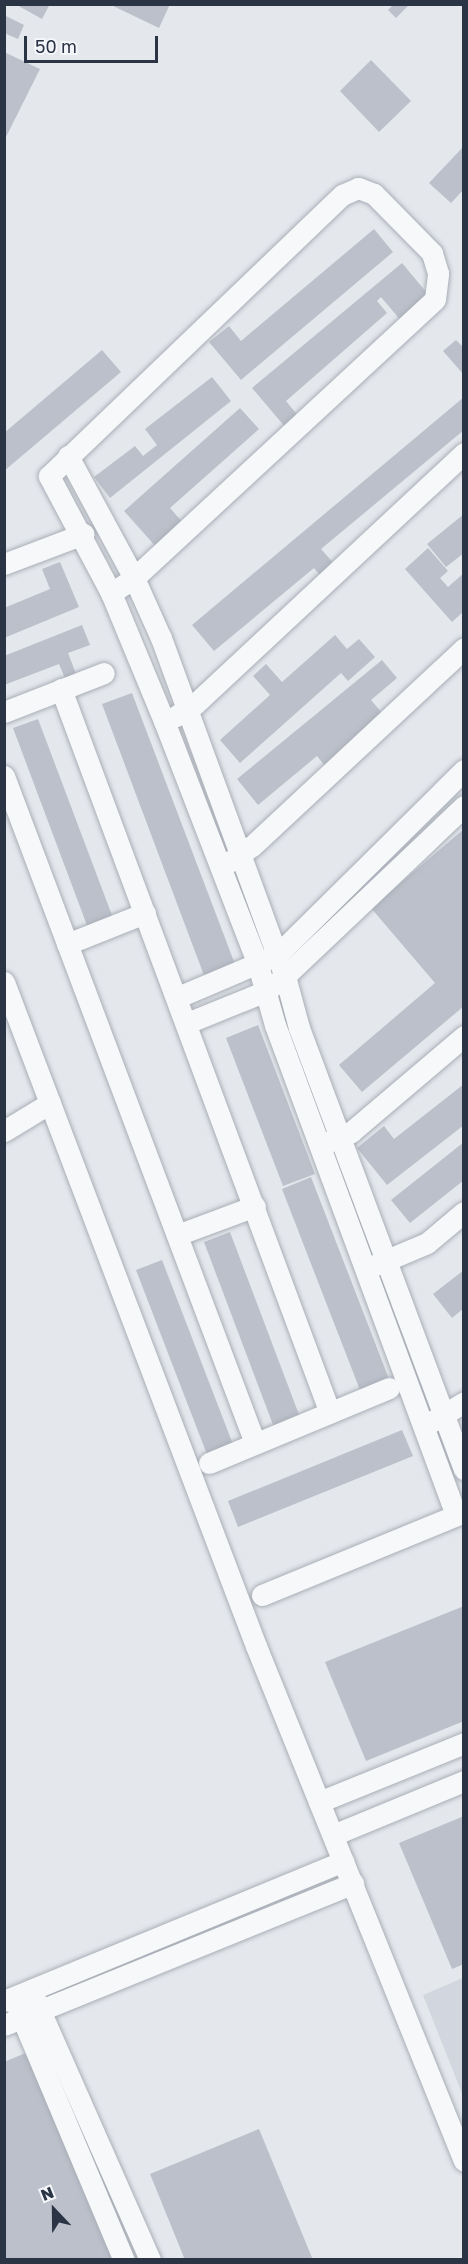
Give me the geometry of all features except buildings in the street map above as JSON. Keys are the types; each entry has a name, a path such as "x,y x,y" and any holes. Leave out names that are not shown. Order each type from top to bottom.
{"street":[{"path":"111,593 134,578 435,299 438,273 432,253 374,194 358,188 342,195 49,476 83,534 136,649 218,868 258,965 319,1146 422,1426 460,1514 262,1595"},
{"path":"164,721 187,710 464,453"},
{"path":"68,456 134,578 161,638 285,976 299,1028 464,1469"},
{"path":"4,564 83,534"},
{"path":"136,649 161,638"},
{"path":"218,868 240,856 464,648"},
{"path":"4,712 104,673"},
{"path":"61,689 178,997 330,1413"},
{"path":"178,997 277,955 464,770"},
{"path":"4,776 255,1443"},
{"path":"187,1023 266,990 285,976 464,806"},
{"path":"67,944 145,913"},
{"path":"4,982 318,1802 464,2161"},
{"path":"319,1146 351,1132 464,1036"},
{"path":"4,1131 50,1103"},
{"path":"177,1235 255,1206"},
{"path":"364,1269 427,1243 464,1212"},
{"path":"209,1463 389,1388"},
{"path":"422,1426 444,1417 464,1402"},
{"path":"318,1802 464,1743"},
{"path":"424,1760 439,1791"},
{"path":"333,1835 464,1781"},
{"path":"124,2259 22,2018 16,1996 343,1861"},
{"path":"22,2018 352,1883"},
{"path":"236,1906 243,1928"},
{"path":"170,1933 178,1955"},
{"path":"106,1959 114,1981"},
{"path":"22,2018 114,2177 150,2259"},
{"path":"93,2186 114,2177"}],"shaded area":[{"path":"463,1978 463,2096 423,1995"}]}
